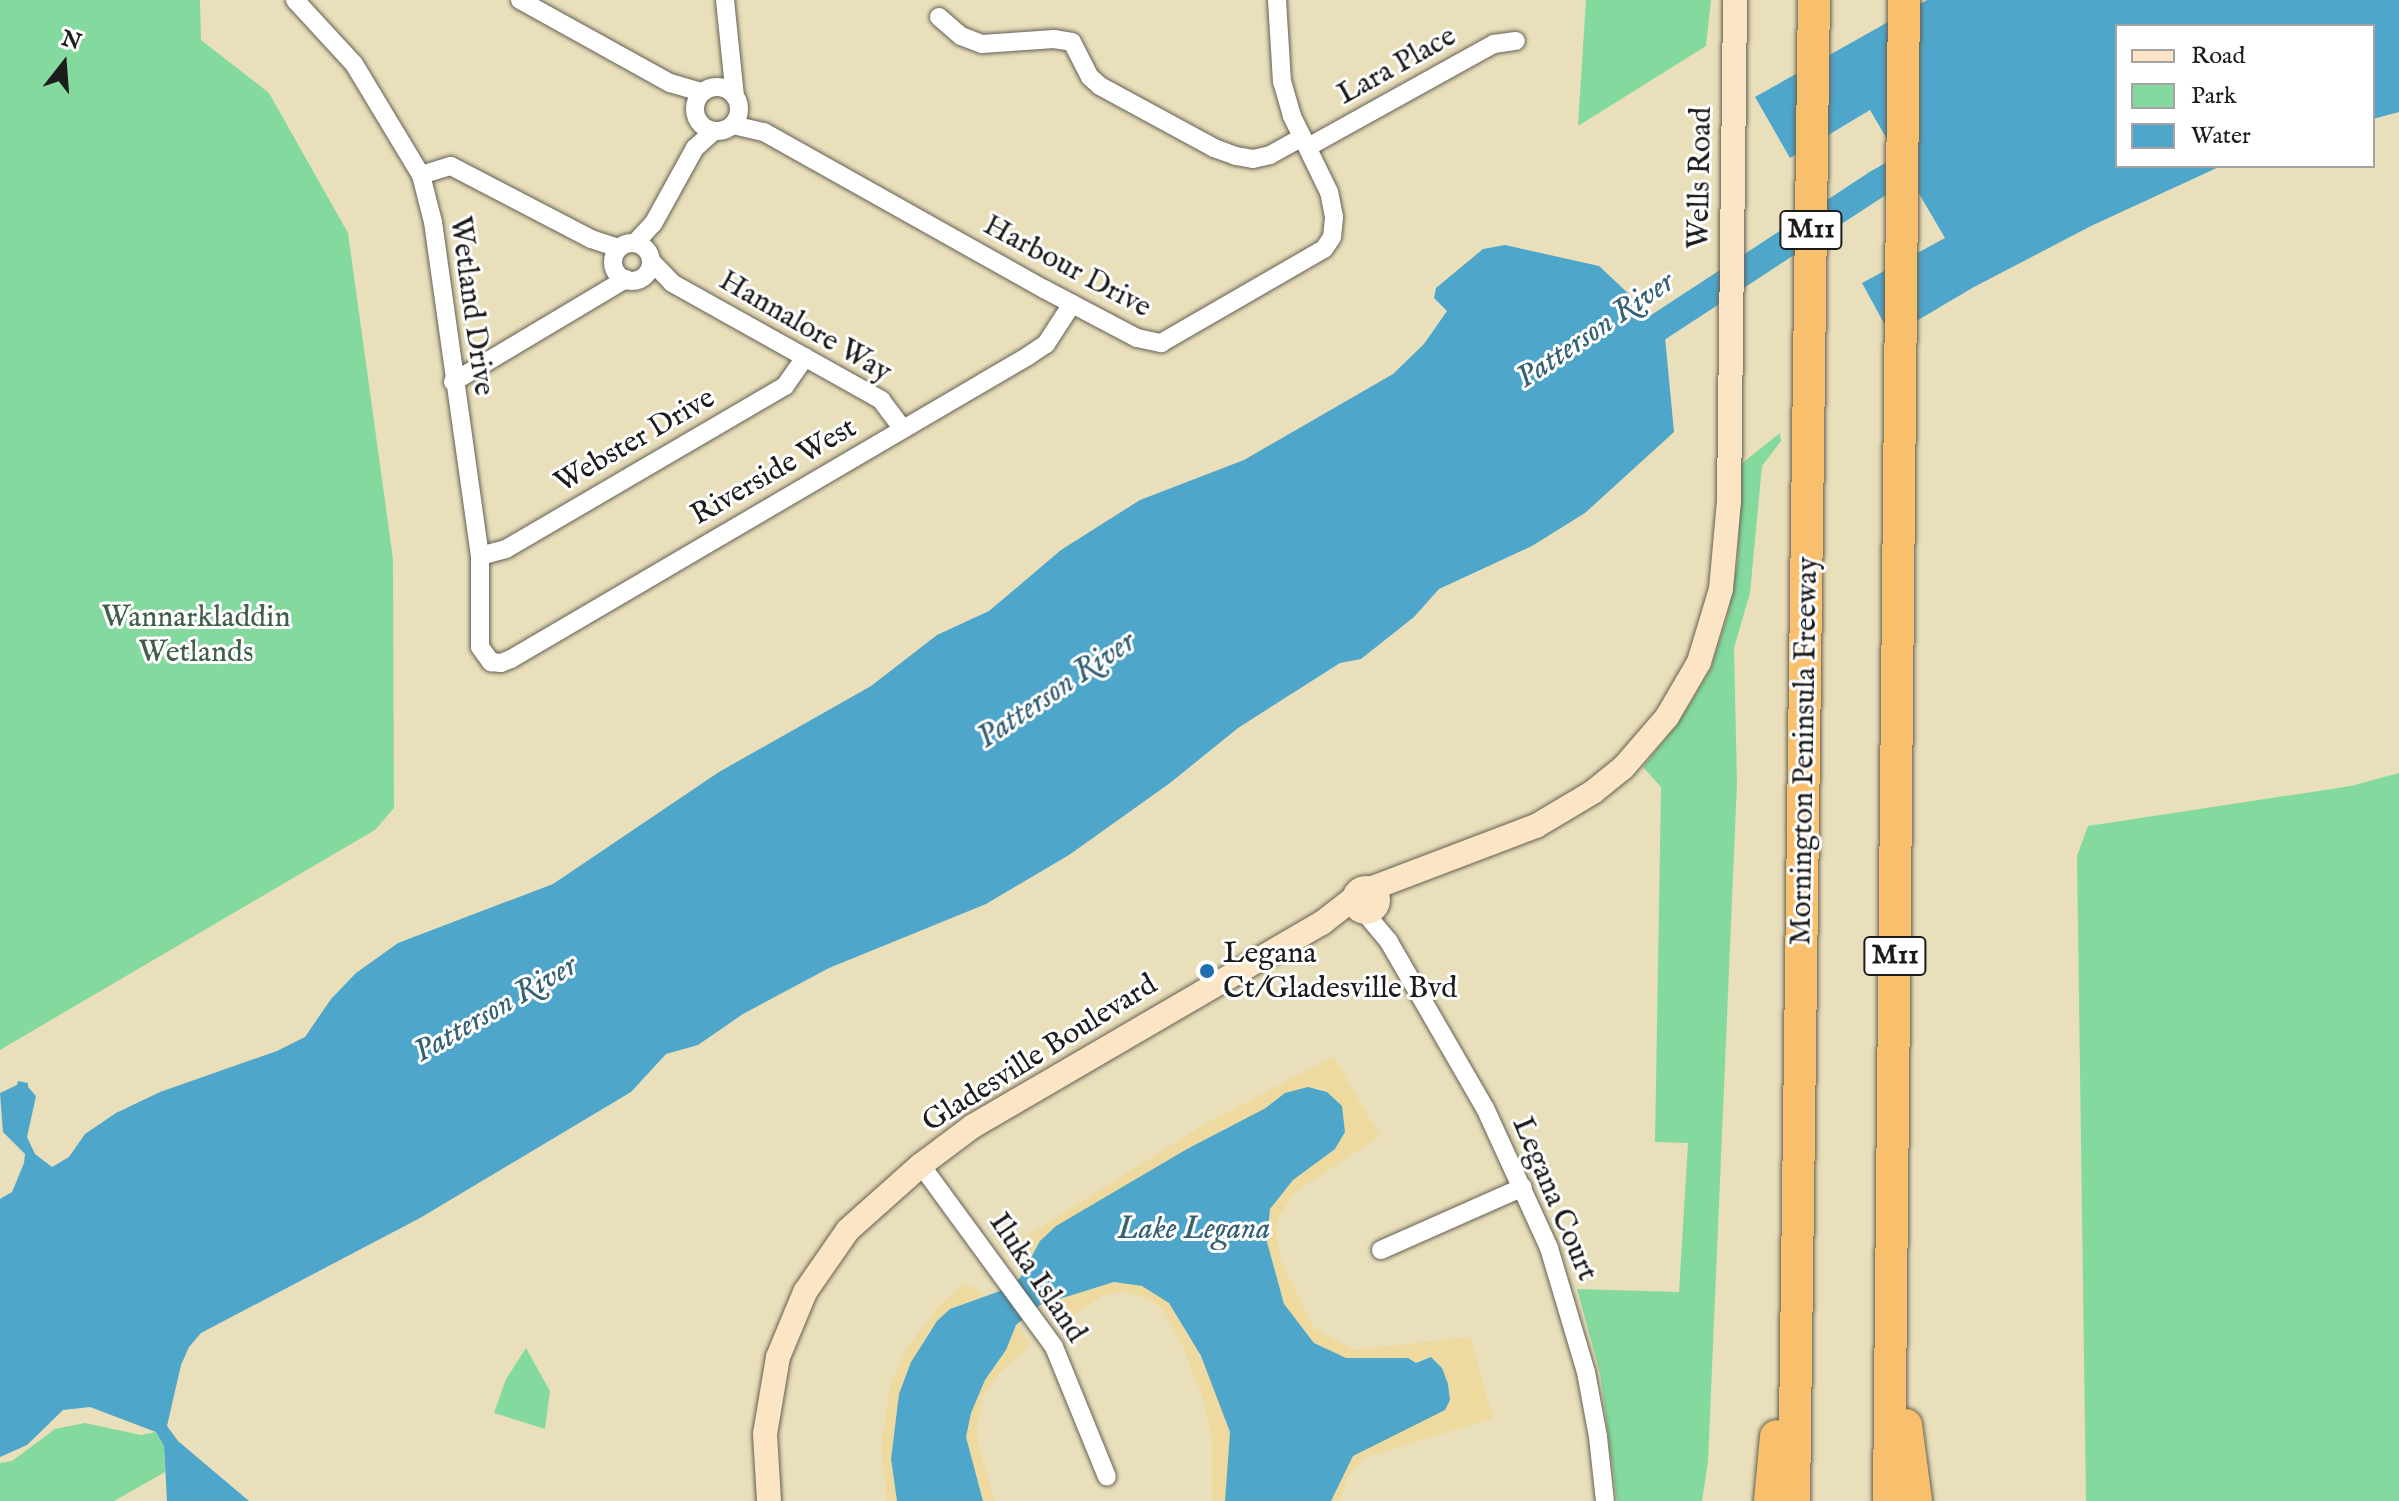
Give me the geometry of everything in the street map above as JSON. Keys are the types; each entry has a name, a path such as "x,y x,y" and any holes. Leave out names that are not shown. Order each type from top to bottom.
{"highway":[{"name":"Mornington Peninsula Freeway","path":"1794,1501 1800,1275 1814,0"},
{"name":"M11","path":"1889,1501 1904,0"},
{"path":"1770,1501 1783,1347 1800,1275"},
{"path":"1891,1307 1916,1501"}],"main road":[{"name":"Wells Road","path":"1729,501 1735,0"},
{"name":"Gladesville Boulevard","path":"769,1501 764,1470 769,1396 778,1357 795,1312 836,1244 921,1165 973,1126 1322,923 1368,903 1409,877 1536,826 1573,805 1623,768 1667,717 1699,662 1721,589 1729,501"}],"street":[{"name":"Wetland Drive","path":"295,0 354,64 421,175 433,222 453,382 480,556 480,647 487,659"},
{"path":"520,0 702,101 714,131"},
{"path":"453,382 594,300 631,260 695,148 736,109 725,0"},
{"name":"Harbour Drive","path":"702,101 736,109 764,132 1072,304 1144,341 1161,343 1324,249 1332,237 1333,208 1326,183 1305,142 1282,82 1277,0"},
{"name":"Lara Place","path":"939,17 961,36 982,44 1054,39 1072,42 1090,77 1100,86 1214,148 1253,159 1305,142 1494,44 1516,41"},
{"path":"695,148 702,101 730,59"},
{"name":"Hannalore Way","path":"421,175 451,166 631,260 881,400 903,429"},
{"name":"Riverside West","path":"487,659 501,663 511,659 1036,351 1046,344 1072,304"},
{"name":"Webster Drive","path":"480,556 506,549 785,386 805,357"},
{"name":"Legana Court","path":"1368,903 1485,1108 1523,1187 1562,1284 1580,1344 1598,1437 1605,1501"},
{"name":"Iluka Island","path":"921,1165 1032,1312 1069,1379 1107,1477"},
{"path":"1381,1250 1523,1187"}],"green space":[{"name":"Wannarkladdin Wetlands","path":"0,0 200,0 201,40 269,93 348,233 393,559 394,808 375,830 0,1050"},
{"path":"1586,0 1711,0 1706,46 1578,126"},
{"path":"1780,433 1781,441 1762,466 1750,593 1734,648 1737,783 1708,1462 1702,1501 1617,1501 1600,1373 1577,1289 1679,1292 1688,1143 1655,1142 1661,787 1643,767 1677,725 1711,669 1729,611 1738,560 1741,464"},
{"path":"2399,773 2399,1501 2086,1501 2077,856 2088,826 2351,786"},
{"path":"526,1348 550,1391 545,1429 494,1413 506,1379"},
{"path":"85,1423 141,1435 156,1432 164,1446 165,1472 114,1501 0,1501 0,1463 12,1461 55,1429"}],"sand":[{"path":"1334,1057 1380,1136 1294,1193 1279,1216 1276,1228 1280,1258 1314,1328 1354,1350 1470,1337 1493,1418 1364,1458 1347,1478 1340,1501 1331,1501 1332,1495 1353,1456 1371,1447 1442,1368 1435,1360 1424,1358 1416,1363 1408,1358 1346,1358 1313,1343 1284,1304 1267,1242 1266,1226 1270,1209 1293,1180 1335,1149 1342,1106 1327,1092 1318,1088 1275,1099 1264,1109 1187,1149 1056,1226 1034,1249 1031,1258 1011,1246 1206,1123"},
{"path":"1130,1281 1155,1292 1170,1303 1211,1378 1230,1433 1225,1501 1212,1501 1212,1440 1204,1401 1184,1349 1163,1310 1152,1301 1125,1291 1102,1296 1066,1320 1051,1313 1051,1301 1098,1285"},
{"path":"964,1284 978,1289 982,1296 950,1309 926,1335 899,1394 891,1459 897,1501 887,1501 881,1449 890,1387 906,1349 941,1303"},
{"path":"1016,1325 1029,1342 1027,1349 1000,1372 990,1387 983,1398 977,1424 977,1438 994,1501 983,1501 966,1437 971,1413 985,1380 1001,1358"}],"water":[{"path":"1927,0 2399,0 2399,112 2375,118 2375,24 2115,24 2115,168 2217,168 2091,226 1974,287 1891,336 1862,283 1945,238 1870,110 1790,158 1755,97"},
{"path":"1505,245 1599,266 1664,327 1674,432 1585,513 1532,546 1439,589 1414,617 1361,659 1340,663 1238,728 1170,783 1069,855 986,904 829,968 743,1014 698,1045 666,1054 631,1092 420,1218 201,1333 189,1347 181,1365 167,1426 178,1441 249,1501 167,1501 164,1446 156,1432 90,1407 63,1410 27,1445 0,1457 0,1199 12,1192 25,1154 3,1132 0,1093 17,1085 18,1081 28,1083 36,1096 27,1137 35,1154 52,1167 69,1157 85,1134 116,1113 160,1092 277,1051 305,1037 331,999 356,973 398,943 553,884 719,772 871,686 937,635 989,611 1061,550 1140,500 1244,460 1393,374 1424,344 1447,311 1434,298 1436,288 1483,249"},
{"name":"Lake Legana","path":"1308,1087 1327,1092 1342,1106 1345,1132 1335,1149 1293,1180 1270,1209 1267,1242 1284,1304 1314,1343 1346,1358 1408,1358 1416,1363 1431,1357 1442,1368 1448,1384 1450,1400 1445,1410 1353,1456 1331,1501 1225,1501 1230,1432 1201,1356 1169,1303 1142,1286 1114,1282 1040,1305 1016,1325 1006,1350 985,1380 971,1413 966,1437 983,1501 897,1501 891,1459 899,1394 911,1362 937,1321 950,1309 1000,1291 1020,1278 1040,1241 1056,1226 1187,1149 1264,1109 1285,1093"}],"waterway":[{"name":"Patterson River","path":"1631,345 1877,184 1919,160"}],"place":[{"name":"Legana Ct/Gladesville Bvd","path":"1207,971"}]}
